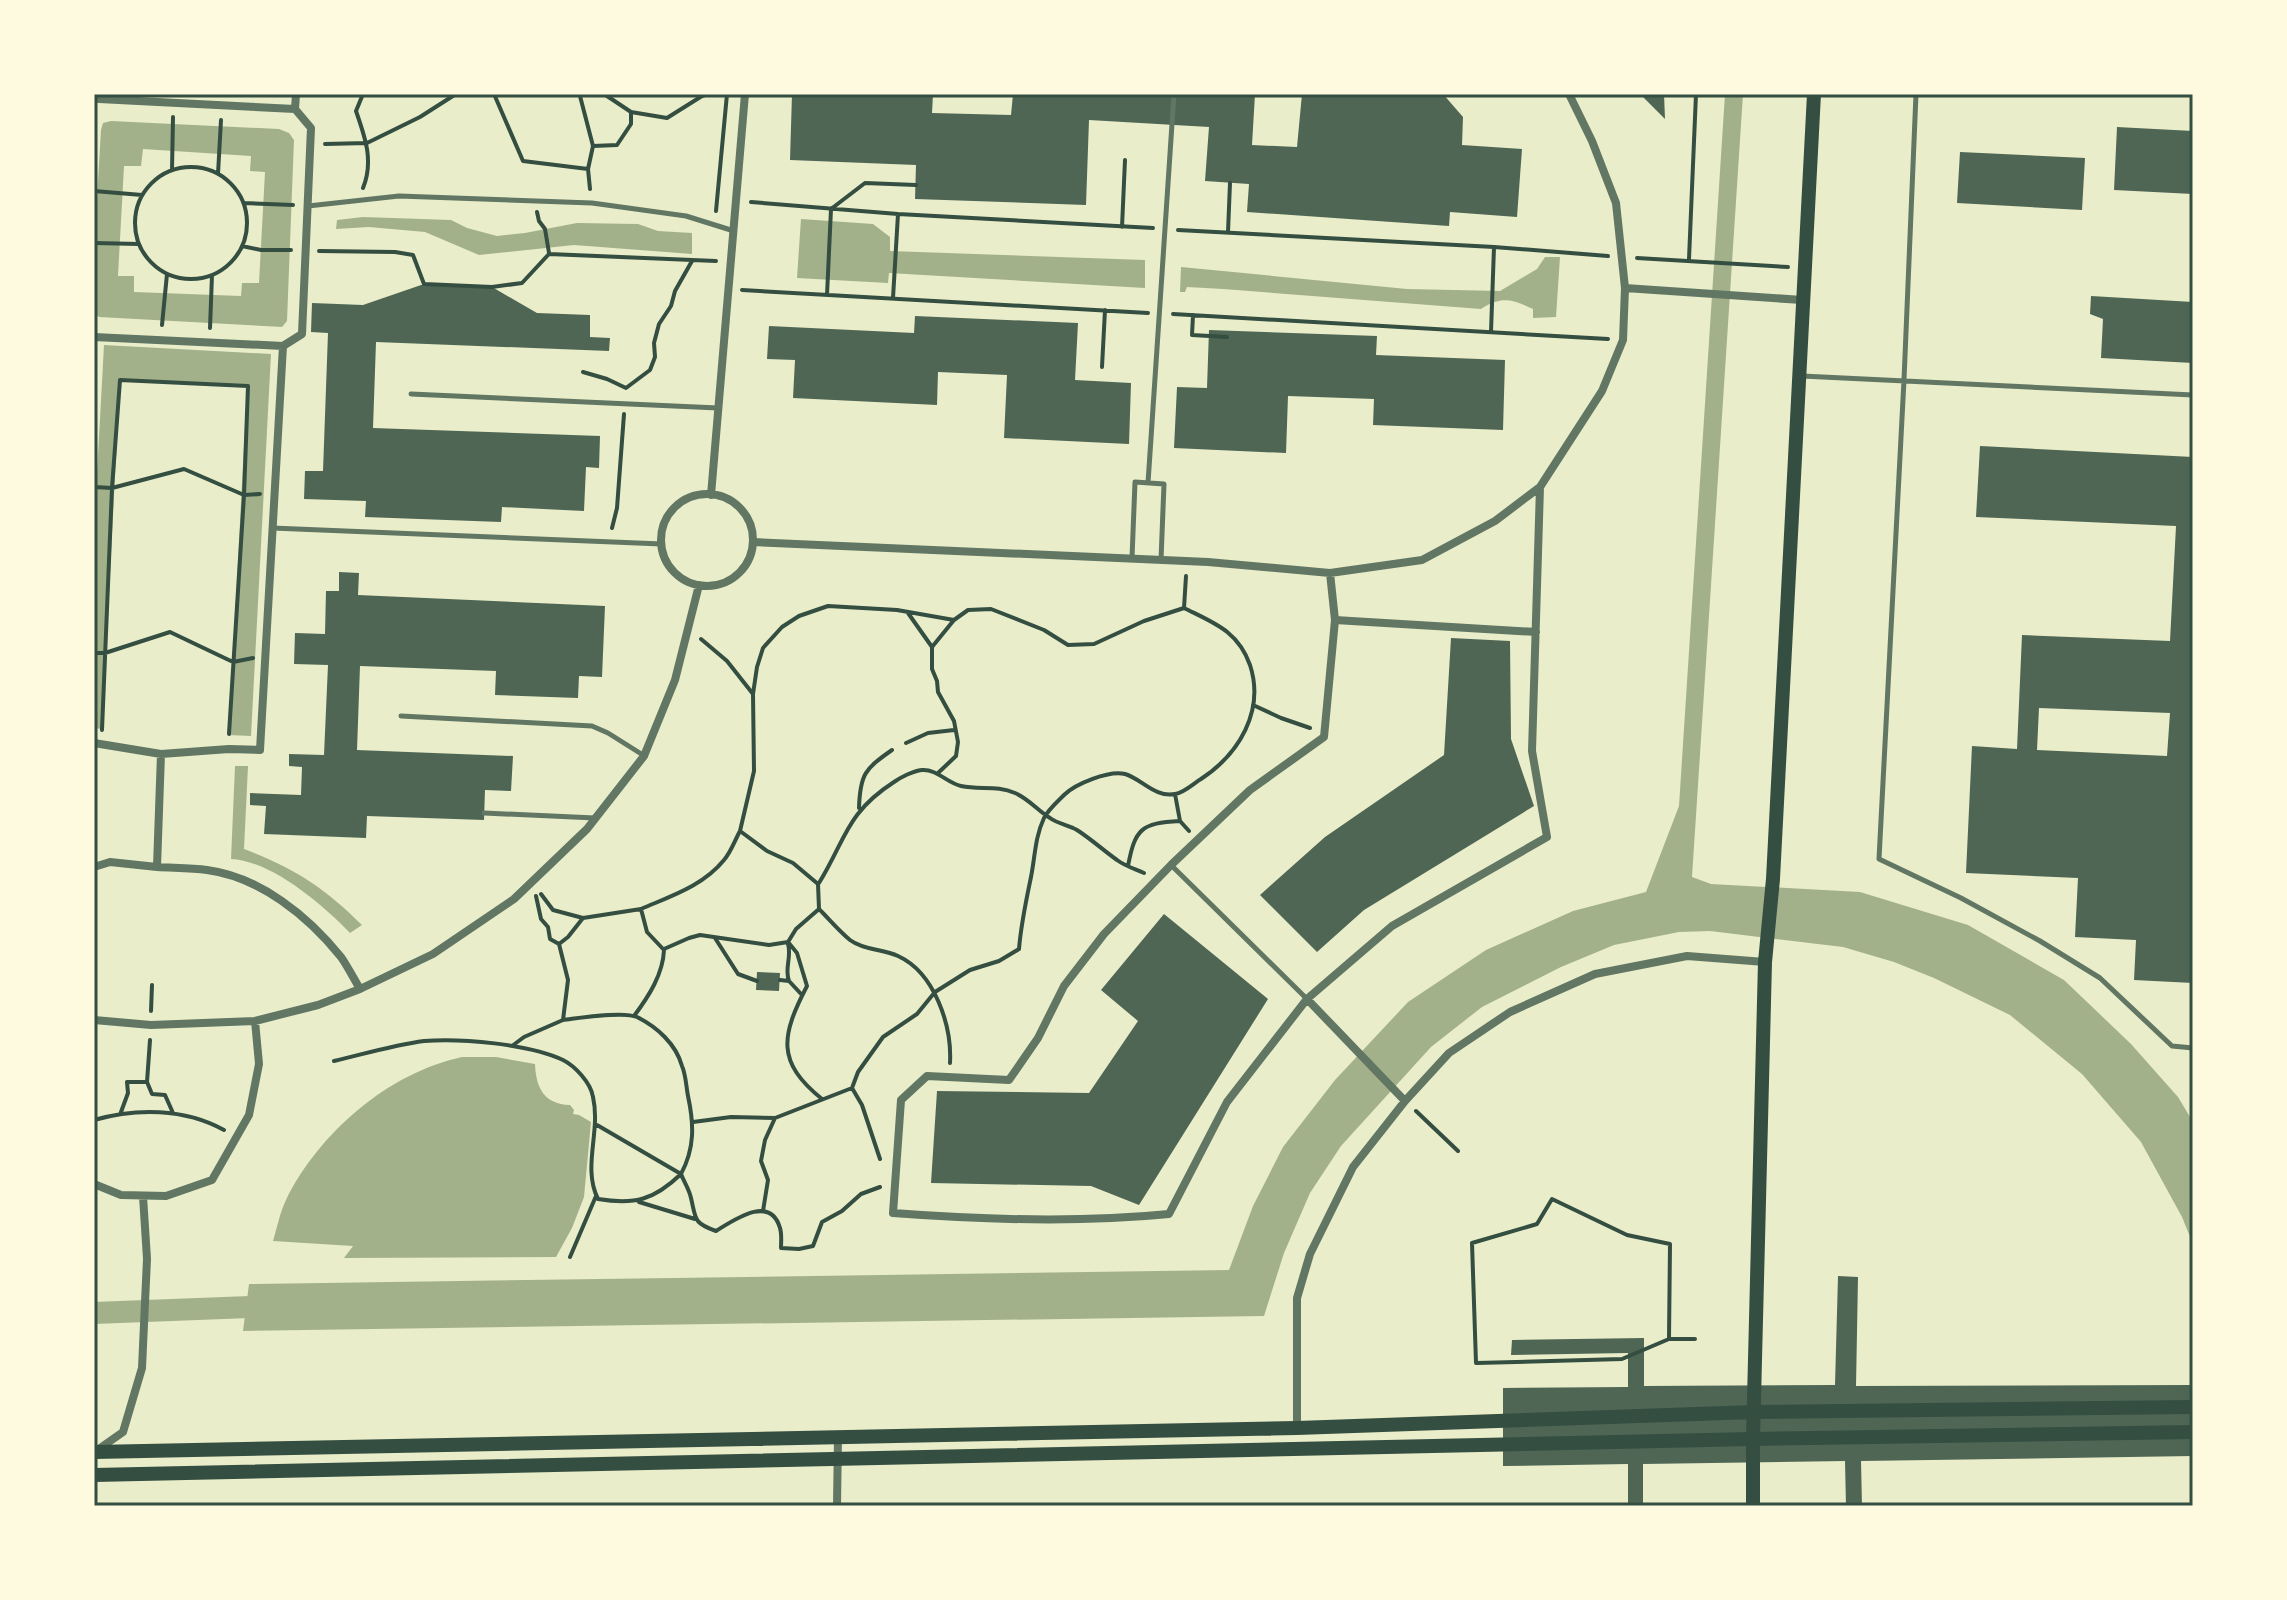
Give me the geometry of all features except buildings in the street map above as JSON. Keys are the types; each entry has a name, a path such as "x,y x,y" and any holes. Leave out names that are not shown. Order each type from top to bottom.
{"main road":[{"path":"1753,1506 1766,957 1773,879 1814,94"},
{"path":"94,1452 1297,1428 1754,1412 2193,1407"},
{"path":"94,1475 2193,1432"}],"street":[{"path":"94,337 283,346 302,334 300,250 307,206 311,128 295,109 296,94"},
{"path":"711,495 745,94"},
{"path":"753,542 1187,561 1330,573 1422,560 1495,521 1540,487 1602,391 1623,340 1625,288 1616,203 1592,141 1569,94"},
{"path":"97,99 295,109"},
{"path":"1625,288 1802,300"},
{"path":"98,743 161,754 260,750 283,346"},
{"path":"1330,573 1335,620 1324,737 1250,790 1104,934 1064,986 1038,1038 1009,1080 927,1076 901,1100 893,1213 1037,1219 1114,1219 1169,1214 1227,1102 1307,999 1392,926 1547,837 1532,751 1540,487"},
{"path":"711,495 734,502 745,513 752,527 753,542 750,557 742,570 729,580 715,585 699,585 673,571 662,544 668,516 678,505 690,497 711,495"},
{"path":"94,1020 151,1025 255,1021 318,1005 360,989 433,954 514,899 587,829 644,756 675,680 699,585"},
{"path":"1335,620 1536,632"},
{"path":"157,867 161,754"},
{"path":"94,867 110,862 208,870 241,878 297,912 342,958 360,989"},
{"path":"1297,1428 1297,1298 1310,1254 1353,1167 1402,1098 1449,1053 1510,1012 1595,974 1687,956 1766,957"},
{"path":"1307,999 1402,1098"},
{"path":"94,1184 121,1195 166,1196 212,1180 249,1115 259,1064 255,1021"},
{"path":"94,1452 123,1432 142,1368 147,1259 143,1196"},
{"path":"837,1506 838,1436"}],"lane":[{"path":"1148,483 1174,94"},
{"path":"1916,94 1879,859 1961,898 2040,941 2100,978 2172,1046 2193,1048"},
{"path":"307,206 399,196 592,203 686,216 734,231"},
{"path":"1798,375 2193,395"},
{"path":"411,394 718,408"},
{"path":"1132,559 1135,482 1164,484 1161,560"},
{"path":"272,528 662,544"},
{"path":"401,716 592,726 644,756"},
{"path":"484,813 596,818"},
{"path":"1171,865 1307,999"}],"path":[{"path":"357,201 369,166 367,143 356,111 363,94"},
{"path":"310,144 367,143 420,117 456,94"},
{"path":"494,94 523,161 588,169"},
{"path":"585,94 580,96 593,146 588,169 592,203"},
{"path":"604,94 631,112 667,118 708,94"},
{"path":"714,224 727,94"},
{"path":"1689,260 1696,94"},
{"path":"593,146 617,145 631,124 631,112"},
{"path":"172,170 173,114"},
{"path":"218,174 221,117"},
{"path":"1122,227 1125,160"},
{"path":"203,168 218,174 229,182 244,203 247,232 242,246 225,268 212,275 197,279 167,274 145,256 139,244 134,228 142,195 160,176 172,170 203,168"},
{"path":"827,295 831,209 865,183 916,185"},
{"path":"1228,232 1230,183"},
{"path":"94,191 142,195"},
{"path":"244,203 296,205"},
{"path":"893,298 898,214"},
{"path":"545,229 549,254"},
{"path":"94,243 139,244"},
{"path":"242,246 261,250 395,252 413,255 424,284 492,287 522,283 549,254 730,262"},
{"path":"1491,332 1494,247"},
{"path":"1622,257 1804,268"},
{"path":"583,372 626,388 650,370 655,357 654,343 659,324 692,261"},
{"path":"162,330 167,274"},
{"path":"210,332 212,275"},
{"path":"727,289 1623,340"},
{"path":"1102,367 1105,310"},
{"path":"1193,315 1192,335 1227,337"},
{"path":"98,743 120,380 168,382 248,386 229,749"},
{"path":"608,542 617,508 625,404"},
{"path":"94,487 112,488 184,469 244,495"},
{"path":"1184,608 1187,561"},
{"path":"532,882 553,910 583,918 641,909 700,882 725,859 740,831 754,771 753,694 757,667 763,648 782,627 799,616 828,606 907,612 954,620"},
{"path":"693,1122 731,1117 775,1118 852,1088 858,1072 883,1037 917,1014 935,992 970,970 999,961 1019,949 1022,914 1036,840 1045,815 1067,792 1097,777 1124,774 1157,792 1175,794 1229,757 1250,721 1255,694 1244,649 1218,625 1184,608 1144,621 1094,644 1068,645 1044,630 991,609 968,610 954,620 932,647"},
{"path":"907,612 932,647 932,669 938,692 948,707 958,742 956,756 938,773"},
{"path":"688,629 727,661 753,694"},
{"path":"94,653 105,653 170,632 233,662"},
{"path":"1253,705 1312,728"},
{"path":"906,743 928,733 955,730"},
{"path":"859,810 860,784 872,764 892,750"},
{"path":"950,1077 952,1042 935,992 916,969 900,956 852,942 819,909 818,884 848,826 869,800 900,778 922,770 938,773 956,785 996,787 1013,792 1031,801 1056,822 1073,828 1128,866 1144,873 1151,886"},
{"path":"1175,794 1180,821 1196,842"},
{"path":"1128,866 1134,839 1141,830 1150,825 1180,821"},
{"path":"740,831 767,851 793,863 818,884"},
{"path":"634,1016 646,1001 663,967 664,950 647,932 641,909"},
{"path":"802,995 789,981 787,969 791,953 788,942 796,929 819,909"},
{"path":"559,944 583,918"},
{"path":"541,919 548,927 550,939 559,944 568,980 563,1020"},
{"path":"664,950 700,935 769,945 788,942"},
{"path":"715,938 738,974 757,981"},
{"path":"788,942 801,963 807,986 797,1002 789,1030 789,1061 802,1081 822,1099"},
{"path":"780,980 789,981"},
{"path":"511,1046 563,1020 603,1015 634,1016 662,1034 682,1064 693,1122 692,1148 681,1174 665,1190 637,1201"},
{"path":"334,1061 422,1042 459,1040 511,1046 564,1061 583,1077 593,1093 597,1125 590,1165 596,1196 570,1257"},
{"path":"121,1112 128,1093 127,1082 147,1082 152,1094 165,1095 173,1114"},
{"path":"852,1088 870,1126 881,1168"},
{"path":"1402,1098 1458,1151"},
{"path":"94,1120 121,1112 164,1112 212,1124 236,1137"},
{"path":"763,1211 768,1180 761,1161 765,1140 775,1118"},
{"path":"597,1125 681,1174 695,1219"},
{"path":"596,1196 611,1201 637,1201 695,1219 716,1231 748,1213 763,1211 771,1214 780,1227 781,1248 795,1251 813,1246 822,1222 842,1211 861,1194 881,1187 882,1177"},
{"path":"1669,1339 1670,1244 1627,1235 1552,1199 1537,1224 1472,1243 1476,1363 1622,1359 1669,1339 1695,1339"}],"shaded area":[{"path":"1725,94 1743,94 1692,877 1711,884 1860,892 1968,925 2064,980 2131,1044 2178,1097 2193,1122 2193,1244 2182,1217 2141,1142 2082,1074 2010,1015 1934,978 1843,947 1710,931 1679,932 1614,945 1561,967 1482,1007 1431,1047 1341,1146 1310,1193 1284,1253 1264,1316 243,1331 249,1284 1229,1270 1253,1206 1283,1147 1335,1080 1408,1002 1486,950 1573,911 1646,892 1679,806"},
{"path":"103,123 279,129 289,133 294,140 287,321 282,327 99,317 94,313 94,251","holes":["143,149 251,156 250,171 265,172 259,283 242,283 241,296 134,292 134,276 118,276 124,166 141,166"]},
{"path":"363,217 451,220 497,236 577,223 638,224 658,231 692,233 692,254 574,245 479,255 425,232 369,227 336,229 337,220"},
{"path":"801,219 873,224 890,237 890,251 1145,260 1145,288 889,273 888,283 797,278"},
{"path":"1545,257 1560,257 1556,317 1533,318 1533,309 1507,300 1481,309 1223,289 1187,287 1185,292 1180,292 1181,267 1407,289 1500,291 1537,269"},
{"path":"104,345 271,354 251,736 229,735 247,387 120,380 102,729 94,728 94,530"},
{"path":"235,766 248,766 244,849 308,880 362,925 350,933 326,910 280,876 263,867 231,859"},
{"path":"462,1057 496,1057 535,1064 543,1093 554,1102 570,1105 573,1114 591,1122 584,1197 556,1257 344,1258 353,1246 273,1241 284,1205 300,1175 337,1130 382,1092 435,1065"}],"waterway":[{"path":"94,1313 277,1306"}]}
